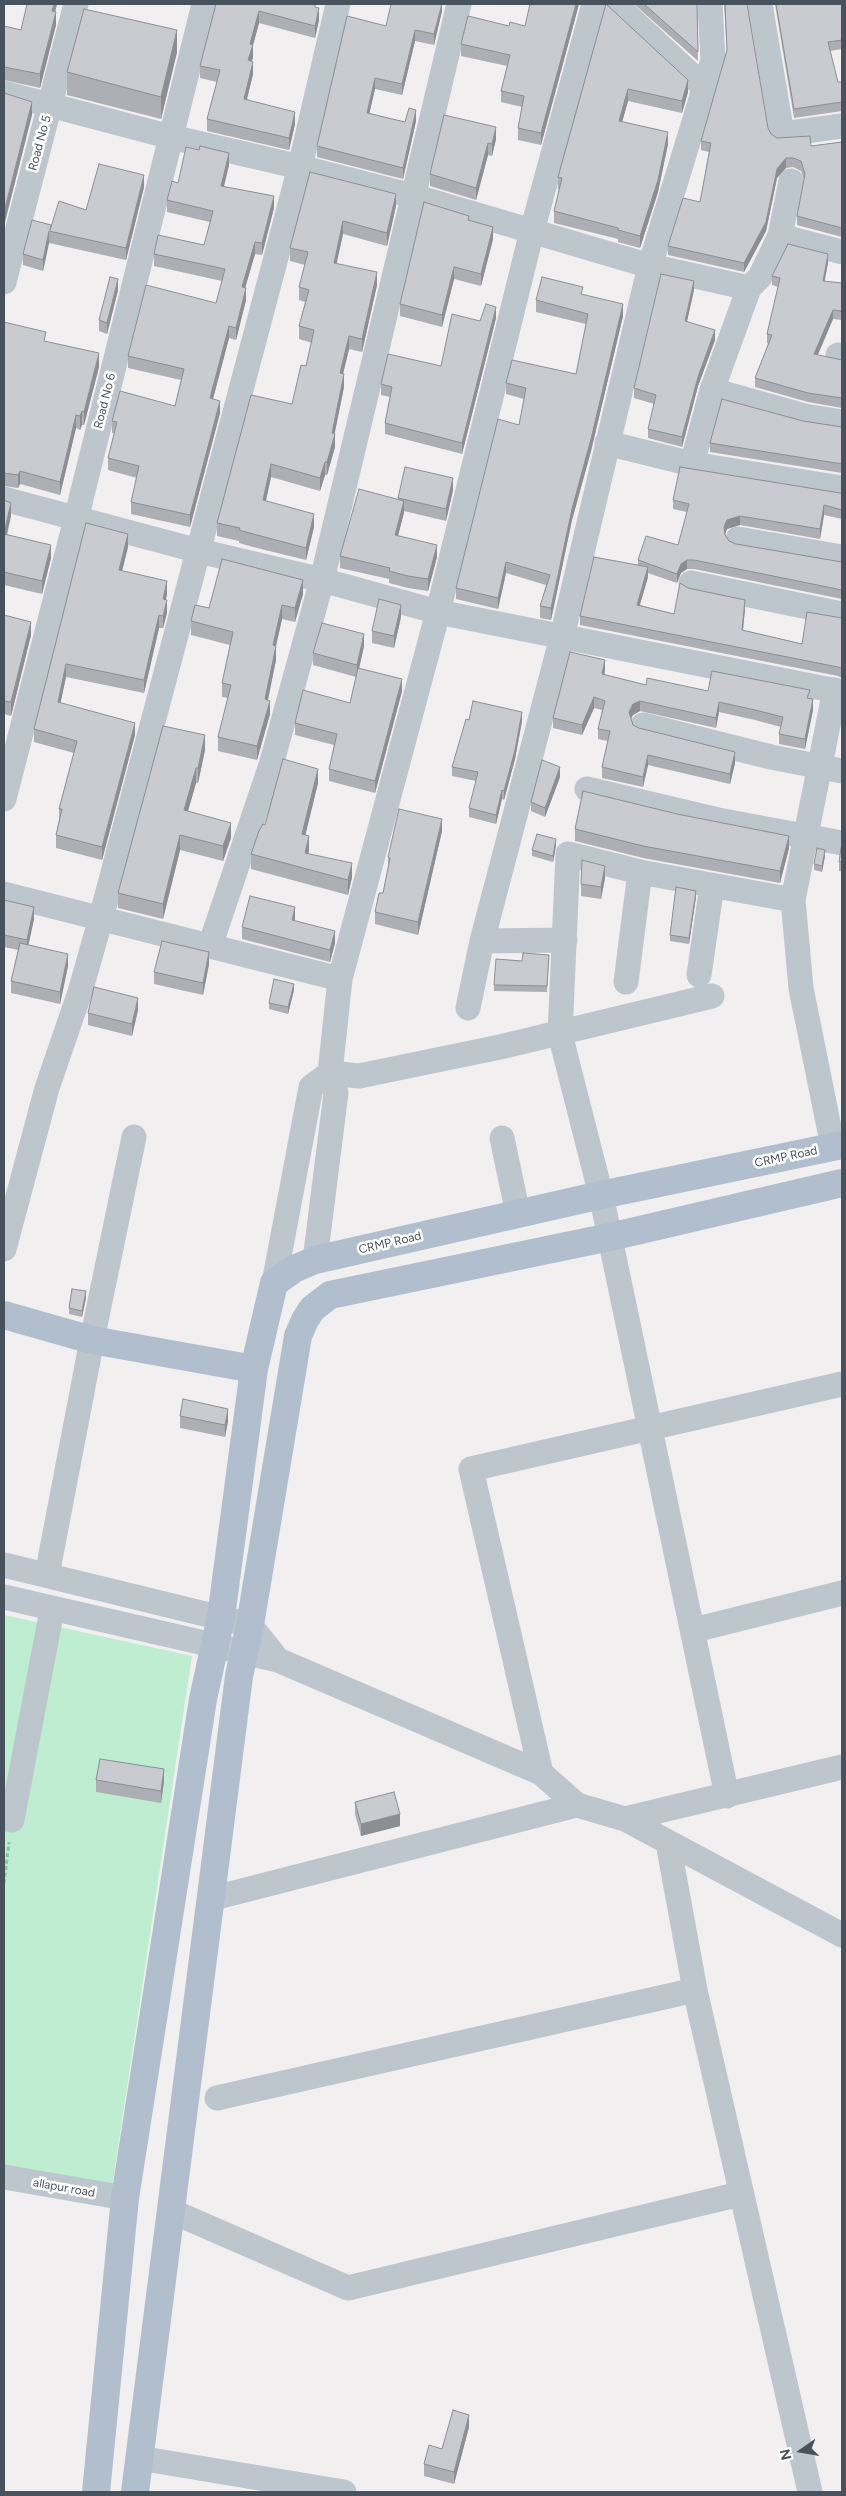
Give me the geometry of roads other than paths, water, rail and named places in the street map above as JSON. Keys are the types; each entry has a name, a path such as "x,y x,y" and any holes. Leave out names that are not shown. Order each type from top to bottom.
{"main road":[{"name":"CRMP Road","path":"274,1283 294,1269 314,1260 602,1195 838,1146"},
{"path":"135,2492 239,1676 250,1625 298,1336 312,1310 330,1295 610,1237 842,1183"},
{"path":"96,2492 125,2198 202,1708 221,1617 254,1368 274,1283"},
{"path":"4,1316 92,1340 254,1368"}],"street":[{"name":"Road No 5","path":"4,282 76,4"},
{"name":"Road No 6","path":"4,798 76,519 204,4"},
{"path":"4,1249 47,1088 80,992 102,918 300,167 338,4"},
{"path":"210,946 272,764 322,580 459,4"},
{"path":"314,1260 336,1093 330,1073 340,979 438,612 532,231 594,4"},
{"path":"615,4 704,87"},
{"path":"468,1008 482,942 562,637 650,266 713,60 710,4"},
{"path":"760,4 782,134 842,126"},
{"path":"4,93 171,137 413,196 650,266 749,288"},
{"path":"692,464 712,390 749,288 760,277 780,236 791,181"},
{"path":"780,236 842,252"},
{"path":"712,390 805,416 842,422"},
{"path":"607,443 692,464 842,488"},
{"path":"4,499 199,551 322,580 438,612 839,691 832,769 807,837 793,900 801,988 838,1146"},
{"path":"738,539 842,557"},
{"path":"691,584 842,614"},
{"path":"643,725 770,757 832,769"},
{"path":"587,789 718,820 842,843"},
{"path":"727,1796 602,1195 560,1034 568,854 640,872 793,900"},
{"path":"626,982 640,872"},
{"path":"699,975 712,885"},
{"path":"4,894 340,979"},
{"path":"482,942 565,940"},
{"path":"274,1283 311,1087 330,1073 358,1076 560,1034 712,996"},
{"path":"47,1576 92,1340 134,1137"},
{"path":"502,1138 518,1214"},
{"path":"541,1774 471,1469 842,1384"},
{"path":"4,1565 250,1625 278,1660"},
{"path":"694,1630 842,1593"},
{"path":"4,1597 52,1610 215,1644 244,1654 278,1660 541,1774 577,1805 625,1820 842,1935"},
{"path":"8,1819 52,1610"},
{"path":"625,1820 842,1767"},
{"path":"210,1899 577,1805"},
{"path":"668,1843 695,1990 740,2194 810,2492"},
{"path":"217,2098 695,1990"},
{"name":"allapur road","path":"4,2177 125,2198"},
{"path":"171,2211 348,2288 740,2194"},
{"path":"139,2458 344,2492"}]}
